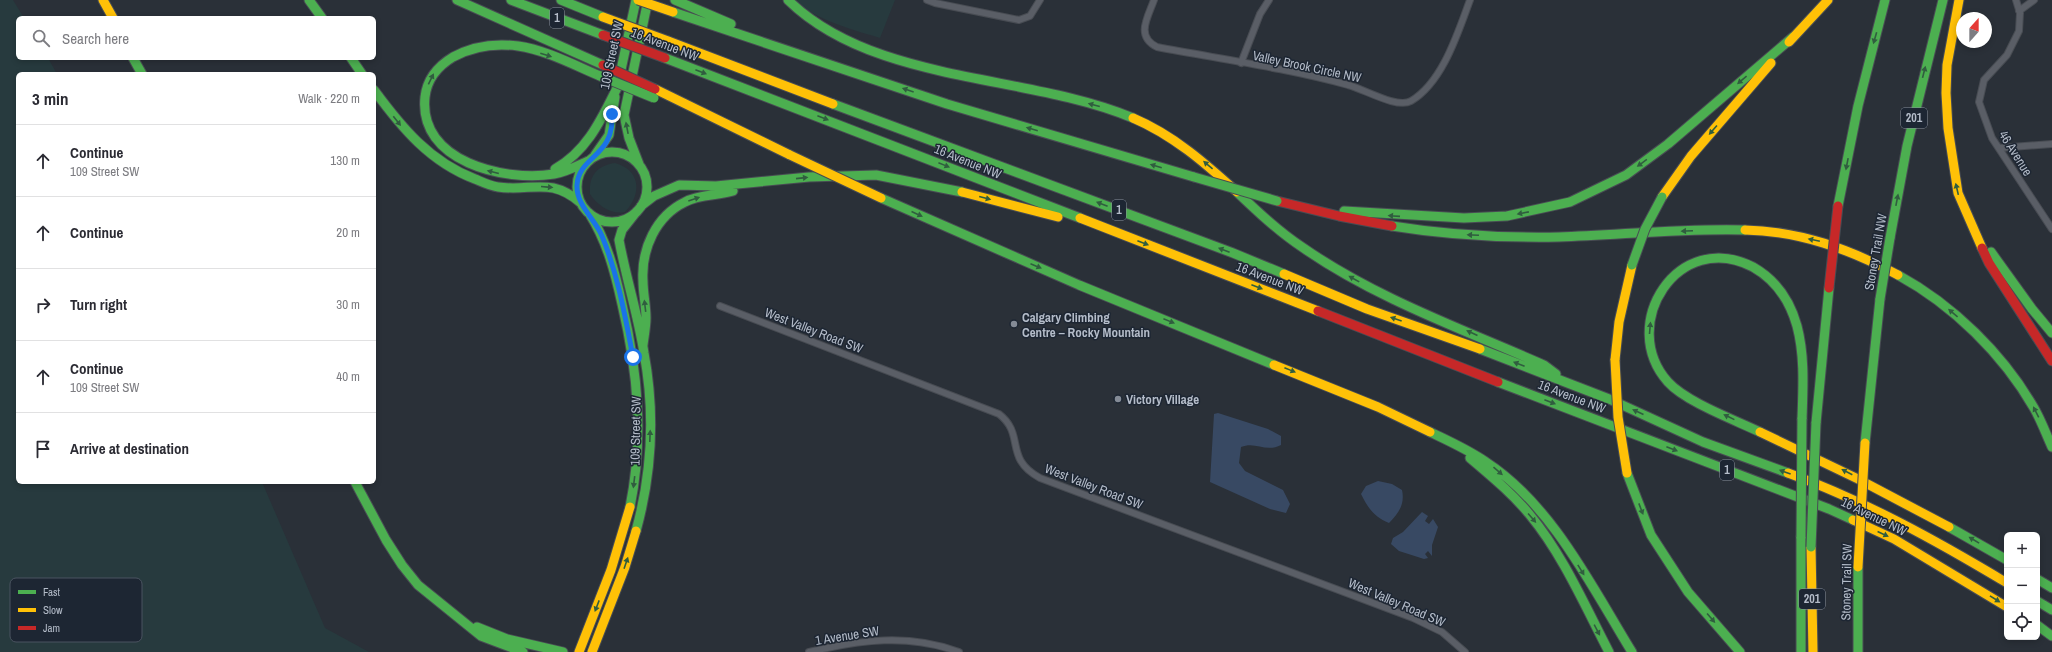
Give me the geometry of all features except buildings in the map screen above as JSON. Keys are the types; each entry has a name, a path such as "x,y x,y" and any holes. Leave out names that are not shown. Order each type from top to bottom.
{"main road":[{"path":"103,0 112,16"},
{"path":"309,0 321,16"},
{"path":"456,0 603,65 655,94"},
{"name":"16 Avenue NW","path":"511,0 898,147 1096,226 1829,509 1894,539 2004,605"},
{"name":"16 Avenue NW","path":"561,0 790,88 1219,248 1367,309 1465,344 1608,399 1703,442 1797,476 1868,507 1938,542 2004,581"},
{"path":"637,0 788,49 947,104 1277,201 1346,219 1400,228 1466,235 1528,237 1726,229 1785,233 1830,243 1874,262 1912,284 1942,304 1968,325 1996,355 2029,399 2052,447"},
{"name":"109 Street SW","path":"590,160 606,143 611,132 617,88 637,0"},
{"name":"109 Street SW","path":"639,165 629,138 624,115 648,0"},
{"path":"676,0 788,49"},
{"path":"788,0 806,17 821,27 870,51 925,67 1108,109 1151,125 1190,150 1298,245 1332,267 1368,287 1544,365 1568,383"},
{"path":"1740,652 1688,592 1651,535 1627,473 1618,422 1615,360 1619,322 1632,265 1645,229 1662,197 1691,156 1828,0"},
{"name":"201","path":"1813,652 1811,547 1813,491 1816,423 1828,288 1838,206 1860,99 1885,0"},
{"name":"Stoney Trail NW","path":"1861,513 1865,443 1880,299 1907,146 1943,0"},
{"path":"1959,0 1947,65 1948,128 1958,193 1989,263 2052,361"},
{"path":"1277,201 1353,213 1464,218 1507,216 1570,202 1626,175 1662,148 1794,37"},
{"path":"639,209 646,195 647,182 639,165 630,157 617,152 604,153 554,174 532,176 508,176 482,169 464,161 443,147 429,127 425,110 426,90 432,74 444,60 463,50 489,45 517,46 549,55 600,76 655,94 726,124 882,198 1079,285 1378,407 1453,443 1487,462 1526,495 1560,536 1632,652"},
{"path":"134,60 141,72"},
{"path":"352,60 361,72"},
{"path":"532,176 562,165 581,150 592,136 617,88"},
{"path":"376,93 410,137 434,159 467,177 498,187 536,186 560,188 573,194 589,213 600,220 614,222 626,219 654,196 680,185 716,186 809,177 876,175 937,186 1096,226"},
{"path":"581,203 577,184 580,172 590,160"},
{"path":"644,345 646,317 643,269 647,247 657,226 676,207 697,197 730,192 763,182"},
{"name":"109 Street SW","path":"592,652 630,550 645,488 649,461 651,415 648,372 644,345 619,240 622,230 639,209"},
{"name":"109 Street SW","path":"579,652 626,527 634,485 639,428 633,357 617,279 598,225 589,213"},
{"path":"1971,225 2032,310 2052,333"},
{"path":"1801,652 1801,537 1802,452 1802,419 1803,372 1800,339 1787,301 1777,286 1763,273 1748,264 1726,257 1709,258 1689,264 1671,277 1659,296 1651,314 1649,339 1655,364 1667,382 1682,393 1704,405 1802,452 1895,497 1960,532 2004,558"},
{"path":"1453,443 1501,485 1537,523 1554,550 1609,652"},
{"path":"356,484 386,540 402,565 430,596 481,636 498,644 524,652"},
{"name":"Stoney Trail SW","path":"1858,652 1858,567 1861,513"},
{"path":"2040,581 2052,588"},
{"path":"2040,603 2052,610"},
{"path":"463,621 498,636 563,652"},
{"path":"2040,627 2050,635"}],"street":[{"path":"927,0 935,3 1019,20 1030,16 1040,0"},
{"name":"Valley Brook Circle NW","path":"1154,0 1144,32 1150,42 1157,47 1349,85 1396,103 1406,103 1417,96 1437,75 1449,55 1470,0"},
{"path":"1241,63 1260,14 1269,0"},
{"name":"46 Avenue","path":"2016,0 2019,11 2019,30 2007,55 1984,80 1979,102 1992,138 2052,229"},
{"path":"2019,11 2034,0"},
{"path":"1999,148 2052,144"},
{"name":"West Valley Road SW","path":"720,306 998,414 1011,428 1017,454 1022,465 1040,478 1413,618 1442,632 1465,652"},
{"name":"1 Avenue SW","path":"809,652 863,641 882,639 919,642 959,652"}],"green space":[{"path":"0,0 13,0 23,16 16,16 16,60 49,60 56,72 16,72 16,484 263,484 325,628 369,652 0,652"},
{"path":"795,0 895,0 880,38 847,28 822,18 802,7"},
{"path":"615,163 624,166 630,171 636,183 636,190 631,205 625,212 620,213 610,211 600,205 590,194 592,177 598,169 608,164"}],"water":[{"path":"1218,413 1268,429 1281,436 1281,445 1275,447 1265,448 1251,445 1241,447 1239,463 1245,471 1283,490 1290,504 1286,513 1270,509 1210,482 1214,414"},
{"path":"1378,481 1392,484 1402,490 1402,504 1396,516 1389,523 1379,518 1372,512 1361,494 1366,486"},
{"path":"1422,512 1428,516 1425,521 1429,524 1433,519 1438,527 1432,545 1432,556 1428,551 1425,554 1428,558 1424,559 1399,551 1391,544 1393,538 1403,532"}],"traffic: fast":[{"path":"309,0 321,16"},
{"path":"457,0 603,65"},
{"path":"511,0 603,35"},
{"path":"561,0 603,17"},
{"path":"619,79 636,0"},
{"path":"639,164 629,138 624,115 648,0"},
{"path":"675,0 731,24"},
{"path":"788,0 823,27 863,48 906,62 952,74 1046,92 1091,103 1133,118"},
{"path":"1838,206 1858,106 1885,0"},
{"path":"1890,238 1907,146 1943,0"},
{"path":"673,12 947,104 1194,177"},
{"path":"1344,211 1464,218 1507,216 1570,202 1626,175 1668,144 1793,37"},
{"path":"588,161 558,173 534,176 490,170 468,163 450,152 435,138 427,119 425,97 428,84 438,69 453,57 468,50 484,46 501,45 528,48 560,58 600,76"},
{"path":"665,58 1080,218"},
{"path":"134,60 141,72"},
{"path":"352,60 361,72"},
{"path":"600,76 654,98"},
{"path":"555,169 576,153 592,134 617,88"},
{"path":"376,93 395,118 418,142 444,163 459,172 483,183 495,186 510,188 550,187 570,195 581,203"},
{"path":"595,155 609,135 615,97"},
{"path":"833,104 1233,253 1284,274"},
{"path":"612,152 625,155 637,162 644,174 647,187 644,200 637,212 625,219 612,222 599,219 587,212 580,200 577,187 580,174 587,162 599,155 612,152"},
{"path":"641,206 654,196 679,185 716,186 809,177 876,175 962,192"},
{"path":"1194,177 1277,201"},
{"path":"643,345 646,318 643,269 652,235 666,216 685,202 703,196 733,191"},
{"path":"1237,192 1268,221 1293,241 1359,282 1420,312 1544,365 1556,374"},
{"path":"1632,265 1645,229 1662,197"},
{"path":"881,198 1079,285 1274,365"},
{"path":"636,531 646,487 651,420 650,398 641,339 619,240 622,230 637,211"},
{"path":"589,213 606,246 613,269 628,329 632,355 638,430 637,456 630,507"},
{"path":"1392,226 1454,234 1517,237 1559,237 1698,230 1745,230"},
{"path":"1880,299 1890,238"},
{"path":"1991,252 2032,309 2052,333"},
{"path":"1760,432 1686,397 1668,382 1654,359 1649,334 1653,310 1663,288 1680,271 1701,260 1726,258 1753,267 1769,278 1781,292 1794,317 1800,337 1803,372 1802,419"},
{"path":"1898,275 1918,287 1957,316 1992,350 2022,388 2034,408 2052,447"},
{"path":"1816,423 1829,288"},
{"path":"1865,443 1880,299"},
{"path":"1480,349 1609,399 1703,442 1788,473"},
{"path":"1498,382 1829,509 1853,520"},
{"path":"1801,537 1802,419"},
{"path":"1811,547 1816,423"},
{"path":"1430,432 1486,462 1510,480 1531,501 1551,524 1569,549 1632,652"},
{"path":"1470,458 1516,499 1542,530 1573,581 1609,652"},
{"path":"1627,473 1651,535 1688,592 1740,652"},
{"path":"356,484 386,540 402,565 418,585 481,636 523,652"},
{"path":"1949,527 2004,558"},
{"path":"1801,537 1801,652"},
{"path":"1858,567 1858,652"},
{"path":"2040,581 2052,588"},
{"path":"2040,603 2052,610"},
{"path":"477,627 507,639 563,652"},
{"path":"2040,627 2052,636"}],"traffic: slow":[{"path":"103,0 112,16"},
{"path":"638,0 673,12"},
{"path":"1789,42 1828,0"},
{"path":"1959,0 1947,65 1946,93 1948,128 1958,193 1982,248"},
{"path":"603,17 668,41"},
{"path":"668,41 833,104"},
{"path":"1662,197 1691,156 1771,63"},
{"path":"655,89 790,155"},
{"path":"1133,118 1162,133 1188,150 1237,192"},
{"path":"790,155 881,198"},
{"path":"962,192 1058,217"},
{"path":"1080,218 1318,311"},
{"path":"1745,230 1785,234 1824,243 1861,257 1898,275"},
{"path":"1615,360 1619,322 1632,265"},
{"path":"1284,274 1367,309 1480,349"},
{"path":"1615,360 1618,417 1627,473"},
{"path":"1274,365 1378,407 1430,432"},
{"path":"1760,432 1858,479 1949,527"},
{"path":"1858,567 1865,443"},
{"path":"1788,473 1873,509 1927,537 2004,581"},
{"path":"579,652 611,570 630,507"},
{"path":"1853,520 1894,539 2004,605"},
{"path":"592,652 625,567 636,531"},
{"path":"1811,547 1813,652"}],"traffic: jam":[{"path":"603,35 665,58"},
{"path":"603,65 655,89"},
{"path":"1277,201 1339,216 1392,226"},
{"path":"1829,288 1838,206"},
{"path":"1982,248 1989,263 2052,361"},
{"path":"1318,311 1498,382"}],"place":[{"name":"Calgary Climbing Centre – Rocky Mountain","path":"1014,324"},
{"name":"Victory Village","path":"1118,399"}],"route":[{"path":"612,114 611,132 609,138 580,172 577,191 581,203 598,225 609,253 617,279 633,357"}]}
